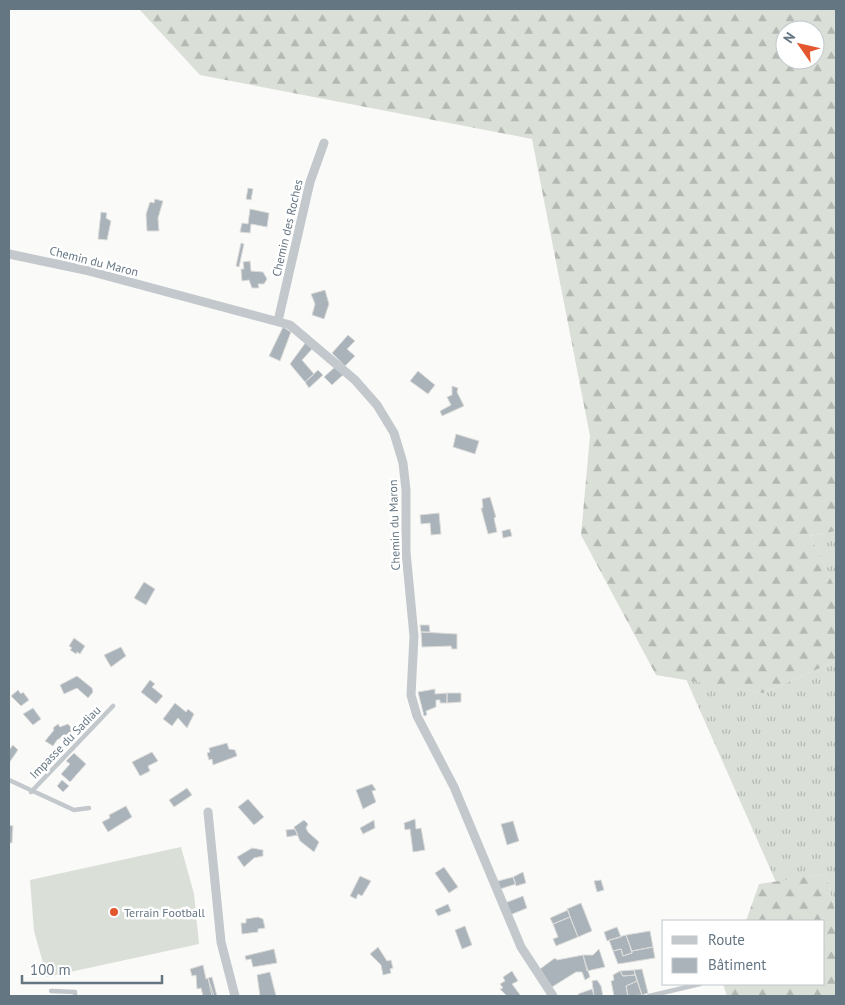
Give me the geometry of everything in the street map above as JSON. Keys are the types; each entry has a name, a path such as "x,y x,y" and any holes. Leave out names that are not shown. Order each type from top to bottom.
{"street":[{"name":"Chemin des Roches","path":"278,321 310,182 324,142"},
{"name":"Chemin du Maron","path":"9,254 85,270 290,325 355,380 378,405 394,433 403,463 406,490 405,529 414,636 411,695 415,709 454,787 520,946 553,996"},
{"path":"208,812 221,942 235,996"}],"lane":[{"name":"Impasse du Sadiau","path":"31,792 113,706"},
{"name":"Impasse du Sadiau","path":"9,780 31,792 74,810 89,808"},
{"path":"649,996 696,985"},
{"path":"51,991 75,992 75,996"}],"green space":[{"path":"139,9 836,9 836,531 810,536 836,590 836,661 763,693 656,675 581,535 590,436 532,139 200,75"},
{"path":"836,531 836,590 810,536"},
{"path":"836,661 836,916 826,874 776,882 686,679 763,693"},
{"name":"Terrain Football","path":"181,847 194,894 199,944 47,977 34,931 30,880"},
{"path":"826,874 836,916 836,996 727,996 723,985 825,985 825,920 746,920 759,884"}],"building":[{"path":"248,188 253,189 251,200 246,199"},
{"path":"155,199 163,201 158,218 159,231 147,231 146,214 150,202 154,203"},
{"path":"250,209 269,213 267,227 251,224 250,233 240,232 242,223 248,224"},
{"path":"101,212 107,213 106,218 111,221 107,240 98,239"},
{"path":"241,243 244,244 239,267 236,266"},
{"path":"250,261 251,271 263,272 267,279 264,284 258,284 259,288 252,288 249,280 242,281 241,269 244,269 243,262"},
{"path":"325,290 329,304 324,319 312,315 315,304 311,294"},
{"path":"283,327 291,332 280,361 269,356"},
{"path":"348,335 355,341 347,349 355,356 345,366 332,353"},
{"path":"306,342 313,348 302,360 314,374 305,382 290,364"},
{"path":"336,366 345,373 332,385 324,377"},
{"path":"318,370 323,375 309,388 305,382"},
{"path":"418,371 435,385 428,394 410,381"},
{"path":"452,386 458,388 457,392 464,406 442,416 440,411 451,405 447,397 452,395"},
{"path":"456,434 479,441 475,454 453,447"},
{"path":"490,497 496,517 494,518 497,532 488,534 481,508 483,508 482,499"},
{"path":"439,513 441,534 431,535 430,523 421,524 420,515"},
{"path":"510,529 512,536 503,538 502,531"},
{"path":"144,582 155,589 146,605 134,598"},
{"path":"420,625 429,625 430,632 421,632"},
{"path":"421,632 457,634 457,649 452,649 451,646 422,647"},
{"path":"74,638 85,646 80,654 70,650 72,648 69,646"},
{"path":"121,647 126,656 111,667 104,655"},
{"path":"77,676 92,688 93,692 88,698 77,688 64,694 60,685"},
{"path":"150,680 155,684 152,687 163,696 156,704 141,692"},
{"path":"435,689 435,694 447,693 447,703 440,703 440,700 436,700 436,707 426,711 427,715 424,716 418,692"},
{"path":"18,690 21,694 23,692 29,700 21,706 11,696"},
{"path":"447,693 461,693 461,702 447,703"},
{"path":"175,703 186,712 188,709 194,714 187,728 178,718 172,726 163,719"},
{"path":"33,708 41,719 33,725 23,714"},
{"path":"58,724 60,727 68,724 73,730 71,734 57,740 53,746 45,741 54,730 53,728"},
{"path":"227,743 229,749 235,750 237,756 213,765 212,759 209,760 207,753 210,752 209,748"},
{"path":"13,745 18,750 9,763 9,750"},
{"path":"152,752 158,761 148,766 150,771 140,776 132,762"},
{"path":"74,753 86,764 70,782 61,774 70,764 66,761"},
{"path":"62,780 69,786 63,792 57,786"},
{"path":"372,784 376,790 372,791 376,802 363,809 356,790"},
{"path":"187,788 192,795 174,807 169,800"},
{"path":"248,799 264,817 254,825 238,807"},
{"path":"126,806 132,817 108,832 102,822 110,818 109,815"},
{"path":"415,819 416,829 421,828 425,850 413,852 410,829 405,830 404,823"},
{"path":"304,820 308,824 306,828 308,832 319,842 314,852 300,841 294,827"},
{"path":"374,820 375,828 363,834 360,828"},
{"path":"513,821 519,841 507,845 501,824"},
{"path":"9,825 13,826 12,843 9,843"},
{"path":"295,829 298,835 287,837 286,830"},
{"path":"252,848 263,850 263,856 254,858 244,867 237,857"},
{"path":"444,867 458,887 449,893 435,873"},
{"path":"523,872 526,883 516,886 513,877"},
{"path":"360,876 371,881 362,896 358,894 356,899 350,896"},
{"path":"513,877 516,884 500,889 498,881"},
{"path":"601,880 604,890 597,892 594,881"},
{"path":"523,896 527,908 510,915 505,903"},
{"path":"581,903 592,931 578,937 567,909"},
{"path":"448,904 451,911 438,916 435,910"},
{"path":"568,910 570,917 553,924 550,918"},
{"path":"258,917 263,919 265,928 258,929 258,932 242,934 241,923 246,923 246,919"},
{"path":"570,917 578,937 556,946 553,939 558,937 553,924"},
{"path":"465,926 472,945 462,949 455,930"},
{"path":"617,927 621,937 607,941 604,932"},
{"path":"650,931 653,947 632,951 626,935"},
{"path":"626,935 632,953 623,956 621,949 613,951 609,940"},
{"path":"378,947 387,961 391,960 393,968 390,969 391,973 383,975 381,965 370,954"},
{"path":"653,947 655,958 618,964 613,951 621,949 623,956 632,953 632,951"},
{"path":"274,949 277,963 253,967 251,959 246,960 245,956"},
{"path":"599,949 605,967 587,971 583,955 593,955"},
{"path":"583,955 590,977 585,980 582,972 576,972 552,987 540,969 555,958 557,960"},
{"path":"203,965 206,979 208,978 214,996 203,996 201,988 197,989 196,975 192,976 190,969"},
{"path":"642,969 648,993 642,995 634,970"},
{"path":"634,970 635,975 623,976 620,971"},
{"path":"512,971 518,981 512,984 521,996 507,996 500,989 503,988 500,984 505,981 503,977"},
{"path":"620,971 623,976 635,975 637,981 626,986 628,996 614,996 611,981 614,980 613,975"},
{"path":"270,972 276,996 260,996 257,975"},
{"path":"212,977 217,996 212,996 208,978"},
{"path":"597,980 601,986 603,996 594,996 592,981"},
{"path":"637,981 642,995 628,996 626,986"},
{"path":"592,989 594,996 579,996 578,994"}],"place":[{"name":"Terrain Football","path":"114,912"}]}
